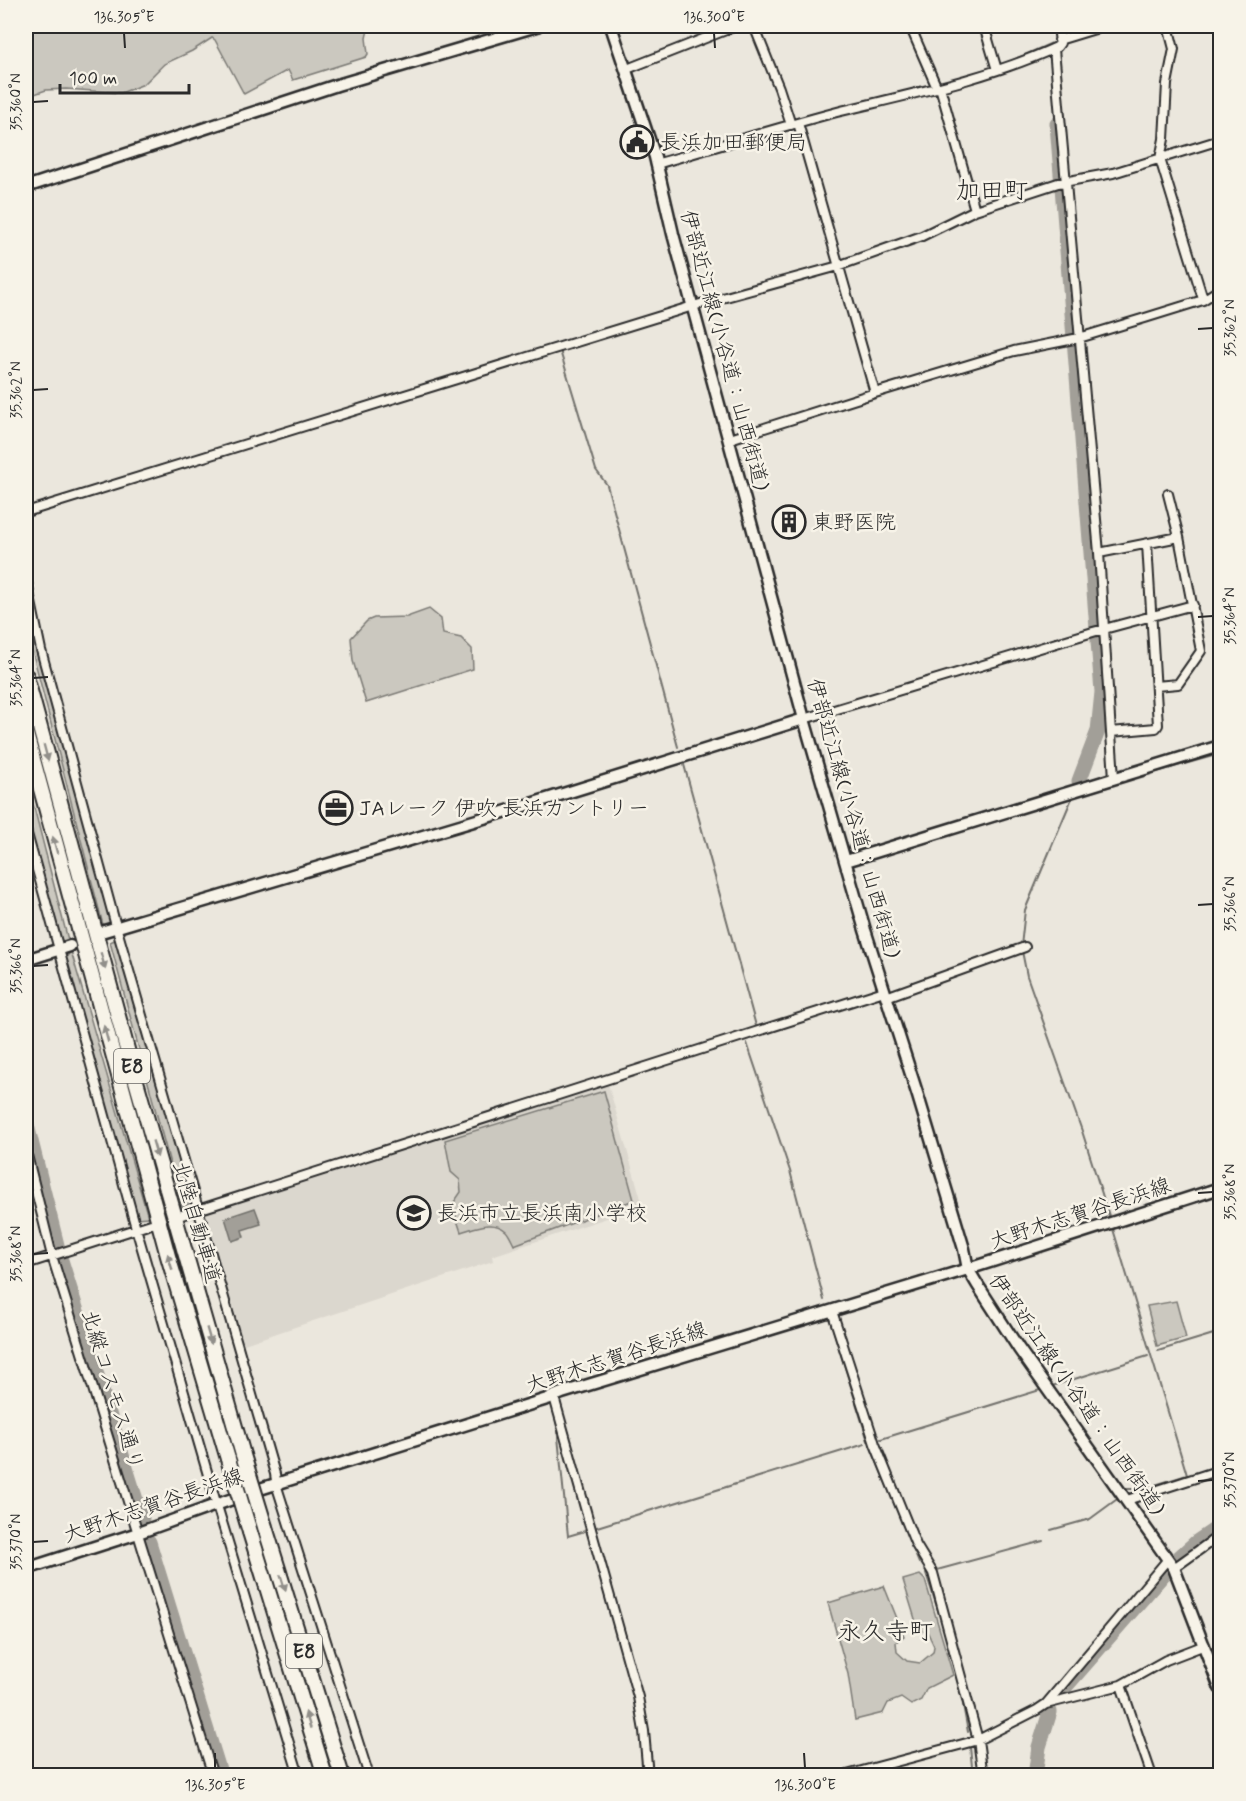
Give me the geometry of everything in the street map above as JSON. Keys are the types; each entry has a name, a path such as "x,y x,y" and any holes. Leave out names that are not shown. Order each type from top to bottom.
{"highway":[{"name":"北陸自動車道","path":"26,676 128,1053 243,1455 342,1776"},
{"name":"北陸自動車道","path":"26,734 168,1256 325,1776"}],"main road":[{"path":"26,186 337,85 537,26"},
{"name":"伊部近江線(小谷道：山西街道)","path":"612,26 655,161 804,719 885,994 950,1199 968,1269 1019,1348 1171,1562 1221,1688"},
{"path":"101,932 804,719"},
{"path":"846,861 1221,746"},
{"path":"26,960 70,946"},
{"name":"大野木志賀谷長浜線","path":"26,1569 138,1533 216,1503 1221,1188"}],"street":[{"path":"627,69 736,26"},
{"path":"754,26 794,124 839,265 875,393"},
{"path":"910,26 938,88 975,210"},
{"path":"984,26 997,70"},
{"path":"655,161 938,88 997,70 1057,47 1058,26"},
{"path":"1059,40 1105,26"},
{"path":"1168,26 1174,49 1167,84 1164,139 1160,159 1203,299"},
{"path":"1054,49 1075,338 1100,553 1099,630 1112,732 1114,778"},
{"path":"26,512 693,306 839,265 922,236 975,210 1063,182 1113,173 1221,141"},
{"path":"730,439 1014,351 1075,338 1203,299 1221,289"},
{"path":"1156,686 1178,684 1201,651 1179,537 1168,494"},
{"path":"1100,553 1179,537"},
{"path":"1112,732 1155,729 1158,725 1147,544"},
{"path":"26,578 41,650 116,926 272,1463 276,1484 369,1776"},
{"path":"804,719 1099,630 1193,605"},
{"path":"26,830 136,1228 299,1776"},
{"path":"182,1215 885,994 1025,947"},
{"name":"北縦コスモス通り","path":"26,1152 138,1533 213,1776"},
{"path":"26,1264 151,1224"},
{"path":"832,1311 875,1444 916,1545 932,1571 978,1740 983,1776"},
{"path":"554,1396 638,1697 648,1776"},
{"path":"1127,1500 1221,1470"},
{"path":"843,1776 978,1740 1038,1710 1046,1704 1171,1562 1221,1535"},
{"path":"1046,1704 1121,1685 1166,1660 1205,1645"},
{"path":"1121,1685 1152,1776"}],"shaded area":[{"path":"26,26 369,26 366,38 368,54 366,57 293,80 288,70 244,94 212,38 192,51 164,64 144,84 121,93 66,89 46,90 26,97"},
{"path":"26,580 112,924 104,929 26,627"},
{"path":"429,609 441,619 443,634 461,638 472,649 473,669 366,703 353,661 351,638 367,621 374,618 407,617"},
{"path":"26,776 68,940 63,941 58,937 26,814"},
{"path":"117,939 192,1202 182,1208 110,942"},
{"path":"71,951 148,1217 136,1218 64,960"},
{"name":"長浜市立長浜南小学校","path":"608,1084 643,1206 492,1256 493,1261 241,1345 206,1216 207,1210"},
{"path":"604,1091 634,1200 514,1245 501,1227 484,1225 461,1232 452,1205 461,1192 460,1180 451,1172 445,1140"},
{"path":"255,1208 261,1224 242,1230 244,1237 232,1241 225,1218"},
{"path":"1176,1301 1186,1338 1157,1346 1147,1306"},
{"path":"920,1575 925,1580 953,1675 927,1688 921,1700 911,1705 901,1698 888,1703 883,1713 855,1720 848,1674 828,1603 884,1586 904,1636 896,1642 897,1652 907,1661 920,1663 933,1652 934,1646 927,1631 919,1632 903,1580"}],"waterway":[{"path":"1062,26 1063,36"},
{"path":"1004,64 1052,43"},
{"path":"972,74 992,68"},
{"path":"1057,124 1102,692 1098,731 1079,781"},
{"path":"653,162 650,163 657,189"},
{"path":"629,330 680,313"},
{"path":"612,335 561,351 561,354 596,470 607,485 678,747"},
{"path":"1135,778 1220,754"},
{"path":"683,761 756,1026"},
{"path":"1021,946 1025,910 1072,798"},
{"path":"1022,951 1027,976 1082,1131 1110,1219"},
{"path":"747,1043 790,1171 824,1300"},
{"path":"26,1121 60,1257 142,1519"},
{"path":"1113,1229 1187,1475 1142,1489 1127,1489 1124,1493"},
{"path":"831,1323 868,1441"},
{"path":"1158,1351 1220,1332"},
{"path":"1052,1386 1148,1356"},
{"path":"881,1439 1040,1390"},
{"path":"556,1417 568,1536 585,1531"},
{"path":"597,1527 865,1444"},
{"path":"870,1445 919,1563"},
{"path":"1051,1530 1090,1519 1120,1497"},
{"path":"1061,1692 1176,1560 1195,1543 1220,1526"},
{"path":"944,1629 926,1573 1043,1541"},
{"path":"149,1542 221,1776"},
{"path":"959,1683 968,1732"},
{"path":"1035,1776 1039,1747 1050,1712"},
{"path":"970,1747 973,1776"}],"place":[{"name":"長浜加田郵便局","path":"637,142"},
{"name":"東野医院","path":"789,522"},
{"name":"JAレーク 伊吹 長浜カントリー","path":"336,808"},
{"name":"長浜市立長浜南小学校","path":"414,1213"}],"district":[{"name":"加田町","path":"992,190"},
{"name":"永久寺町","path":"885,1631"}]}
